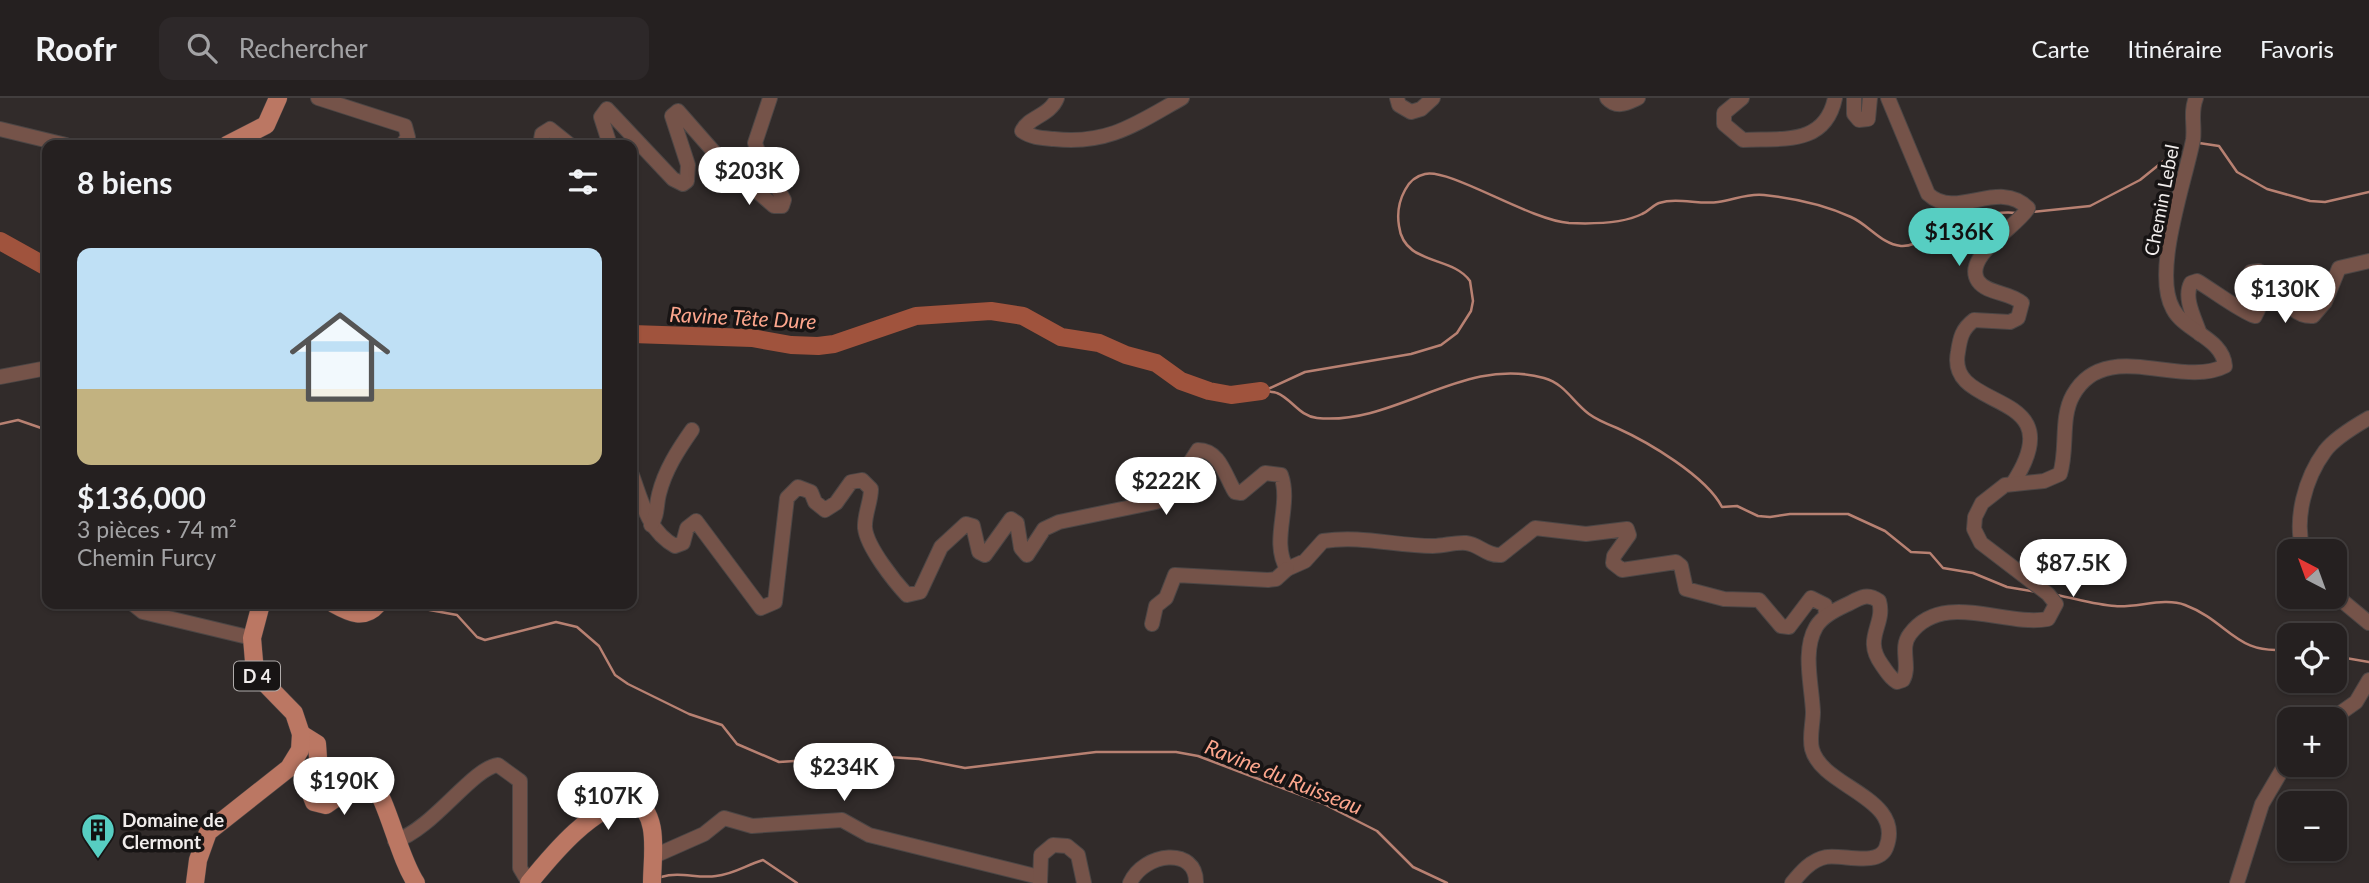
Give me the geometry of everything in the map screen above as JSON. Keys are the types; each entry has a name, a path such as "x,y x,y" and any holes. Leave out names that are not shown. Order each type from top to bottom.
{"main road":[{"path":"237,140 266,125 278,98"},
{"name":"D 4","path":"260,609 252,638 255,673 263,685 285,701 294,713 301,734"},
{"path":"343,609 361,615 373,609"},
{"path":"195,883 198,860 208,832 289,768 300,750 301,734 317,744 320,760 312,797 314,802 326,805 354,786 370,780 379,794 395,841 416,883"},
{"path":"529,883 552,855 616,803 632,799 643,804 652,827 652,883"}],"street":[{"path":"318,98 405,126 408,137 406,140"},
{"path":"637,141 673,179 683,184 687,181 688,165 672,116 678,111 721,160 774,206 782,206 784,200 765,168 755,143 770,98"},
{"path":"1057,98 1052,109 1026,124 1022,131 1040,138 1081,142 1094,140 1133,126 1182,98"},
{"path":"1397,98 1399,105 1411,112 1421,109 1433,98"},
{"path":"1608,98 1612,103 1623,105 1638,98"},
{"path":"1742,98 1724,113 1724,124 1743,139 1794,137 1816,131 1832,113 1835,98"},
{"path":"1854,98 1854,114 1859,120 1868,119 1870,98"},
{"path":"1888,98 1928,194 1936,201 1951,205 1996,195 2022,202 2028,208 2021,219 2002,232 1988,247 1976,271 1978,280 1986,288 2013,295 2022,303 2018,318 2010,323 1974,320 1962,332 1956,362 1958,372 1971,387 2012,407 2029,429 2032,439 2029,452 2013,483"},
{"name":"Chemin Lebel","path":"1826,615 1862,596 1872,596 1880,601 1882,609 1872,644 1877,659 1897,682 1903,680 1906,674 1905,646 1910,633 1939,612 1961,612 2032,622 2048,619 2056,604 2048,594 1981,542 1974,529 1975,517 1982,503 1993,492 2013,483 2044,481 2060,474 2066,454 2067,414 2073,394 2088,379 2104,370 2135,367 2204,373 2225,366 2219,348 2174,312 2166,294 2170,236 2192,146 2196,98"},
{"path":"608,140 601,117 607,109 636,140"},
{"path":"0,129 45,140"},
{"path":"541,140 542,134 550,129 564,140"},
{"path":"2200,335 2190,305 2188,288 2191,283 2197,281 2230,300 2246,314 2255,316 2258,310 2247,280 2251,272 2259,271 2293,310 2303,317 2313,316 2325,302 2339,268 2369,261"},
{"path":"0,377 42,369"},
{"path":"2302,539 2300,520 2309,480 2326,450 2369,418"},
{"path":"652,525 656,517 658,495 671,460 692,430"},
{"path":"637,488 652,525 662,539 675,546 682,543 687,528 696,521 708,533 754,602 761,608 775,603 787,498 792,490 805,488 819,508 825,510 836,503 851,482 862,480 871,489 865,526 867,534 887,572 906,595 914,596 920,592 940,547 966,524 973,526 979,552 985,555 1011,519 1017,523 1021,548 1027,555 1037,537 1051,526 1156,502 1168,496 1198,450 1204,450 1219,460 1234,492 1241,493 1256,477 1265,474 1282,475 1286,489 1280,548 1287,569"},
{"path":"1152,624 1156,606 1166,598 1175,575 1276,579 1287,569 1297,567 1323,541 1361,537 1434,546 1466,543 1475,545 1486,554 1501,555 1535,528 1586,534 1627,529 1629,535 1614,556 1613,563 1622,570 1676,562 1681,566 1686,589 1724,599 1759,600 1781,626 1789,627 1811,598 1825,605 1826,615 1813,636 1808,667 1813,712 1811,747 1818,765 1860,792 1878,809 1888,831 1885,849 1879,856 1871,859 1826,857 1813,863 1792,883"},
{"path":"2347,605 2369,623"},
{"path":"140,609 252,638"},
{"path":"2347,708 2356,702 2369,680"},
{"path":"395,841 415,834 490,767 498,765 520,781 520,868 529,883"},
{"path":"2237,883 2262,804 2278,777"},
{"path":"652,857 704,834 724,818 752,826 842,820 869,835 1039,880 1041,855 1054,845 1067,846 1078,855 1084,883"},
{"path":"1130,883 1135,873 1149,860 1170,856 1187,864 1196,877 1196,883"}],"waterway":[{"path":"2199,143 2219,146 2237,172 2267,189 2310,201 2325,202 2369,192"},
{"path":"2032,212 2090,206 2140,180 2176,151"},
{"path":"1266,390 1305,372 1411,354 1441,345 1457,333 1471,311 1473,301 1470,281 1452,267 1410,248 1403,239 1399,226 1399,208 1405,190 1413,180 1425,174 1437,174 1452,179 1533,213 1569,223 1625,220 1666,201 1711,203 1752,195 1775,196 1841,213 1857,220 1887,242 1901,246 1912,245 1940,230 1977,217 2016,213"},
{"name":"Ravine Tête Dure","path":"0,241 42,264"},
{"name":"Ravine Tête Dure","path":"637,334 752,338 791,345 818,346 834,344 916,316 991,311 1023,316 1061,337 1099,343 1126,355 1156,363 1181,381 1209,391 1231,395 1261,391"},
{"name":"Ravine Tête Dure","path":"1261,391 1275,392 1311,417 1346,418 1374,412 1485,376 1514,373 1544,378 1563,389 1592,416 1630,434 1675,461 1703,484 1722,507 1737,506 1758,516 1770,517 1790,514 1848,514 1885,531 1911,552 1930,553 1943,568 1973,573 2007,587 2037,592"},
{"name":"Ravine du Ruisseau","path":"0,424 18,420 42,428"},
{"name":"Ravine Tête Dure","path":"2057,595 2115,606 2177,603 2200,612 2244,643 2277,650"},
{"name":"Ravine du Ruisseau","path":"424,609 457,615 477,637 485,640 556,622 577,627 599,646 615,675 628,684 689,714 722,725 737,744 779,762 873,756 919,759 965,768 1096,752 1176,752 1198,756 1322,803 1377,831 1413,867 1447,883"},
{"name":"Ravine Tête Dure","path":"2347,658 2369,662"},
{"path":"661,877 722,875 763,860 797,883"}],"place":[{"name":"Domaine de Clermont","path":"98,860"}]}
